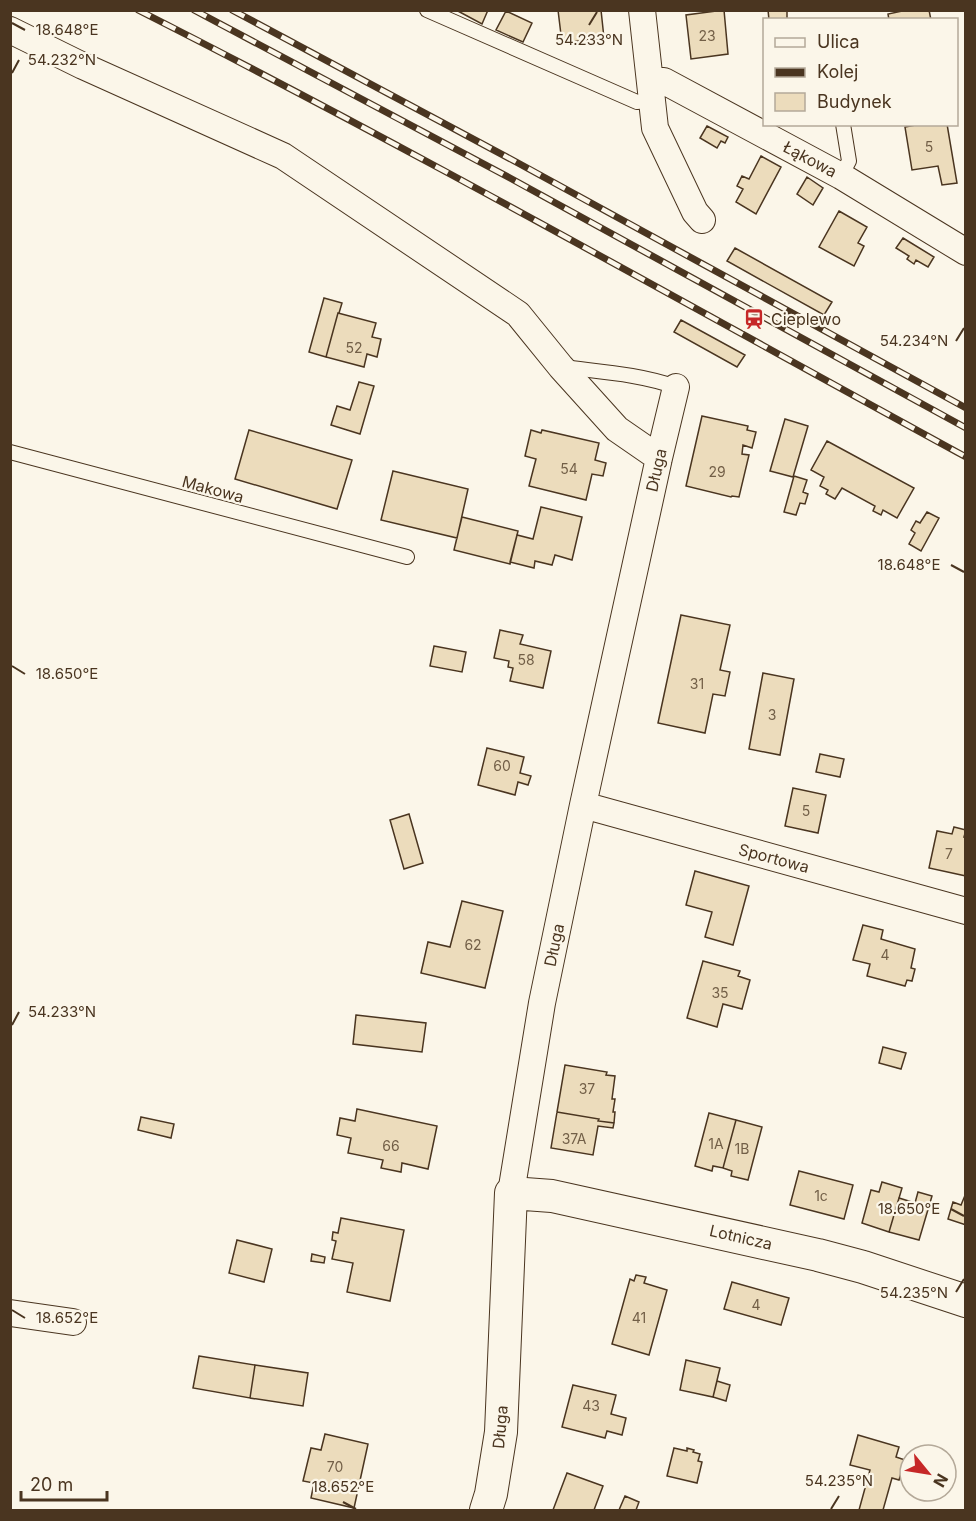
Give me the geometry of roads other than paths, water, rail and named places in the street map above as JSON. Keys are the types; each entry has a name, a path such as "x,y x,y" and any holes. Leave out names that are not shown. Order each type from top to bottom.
{"street":[{"path":"642,10 655,128 695,212 702,220"},
{"path":"10,30 83,66 283,156 518,314 561,367 617,429 659,458"},
{"name":"Łąkowa","path":"651,91 664,81 841,176 966,252"},
{"name":"Długa","path":"486,1510 491,1494 501,1432 511,1193 542,1003 583,805 676,387"},
{"name":"Sportowa","path":"583,805 966,911"},
{"name":"Lotnicza","path":"511,1193 552,1196 818,1255 863,1267 966,1301"},
{"path":"10,1313 73,1322"}],"lane":[{"path":"427,10 637,102 651,91"},
{"path":"841,176 849,161 843,126"},
{"path":"561,367 633,375 676,387"},
{"name":"Makowa","path":"10,452 407,557"}],"railway":[{"path":"138,10 451,174 966,457"},
{"path":"194,10 510,178 966,428"},
{"path":"232,10 518,163 966,408"}],"place":[{"name":"Cieplewo","path":"754,319"}]}
